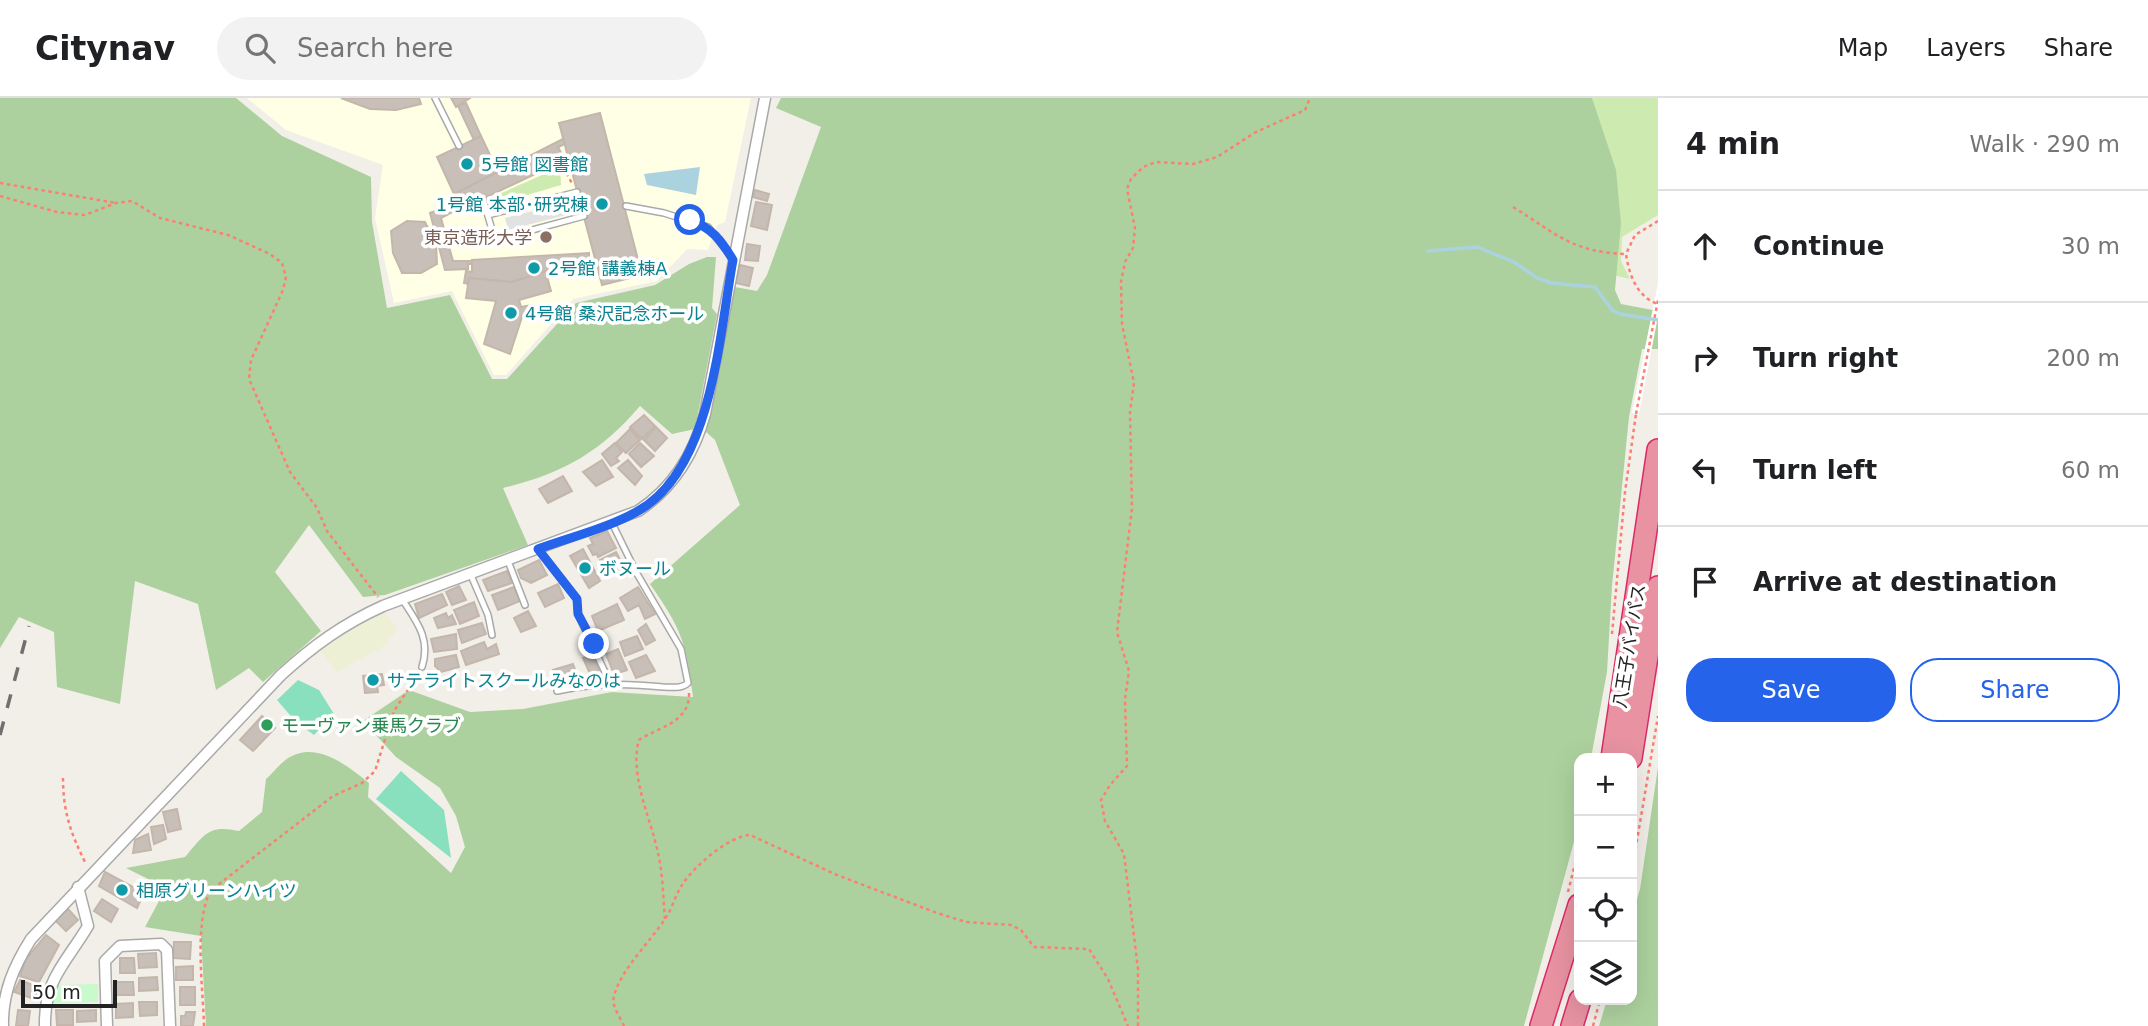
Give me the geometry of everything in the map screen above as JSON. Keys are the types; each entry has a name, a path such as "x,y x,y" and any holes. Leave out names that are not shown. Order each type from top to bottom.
{"highway":[{"name":"八王子バイパス","path":"1613,753 1658,450"},
{"name":"八王子バイパス","path":"1632,753 1658,587"},
{"path":"1541,1026 1574,921"},
{"path":"1552,1026 1575,942"},
{"path":"1573,1026 1579,1005"}],"street":[{"path":"3,1026 4,999 13,969 31,939 281,675 332,632 383,606 612,523 638,511 667,488 699,435 765,98"},
{"path":"45,1026 44,1006 50,983 70,949 88,926 78,887"},
{"path":"107,1026 105,961 120,946 161,944 167,950 170,1026"}],"lane":[{"path":"435,98 459,146"},
{"path":"488,215 577,192"},
{"path":"483,199 495,240 584,216"},
{"path":"626,206 664,213 708,226 733,260"},
{"path":"557,691 610,682 671,687 687,685 688,674 681,649 636,572 612,523"},
{"path":"538,549 577,599 578,614 610,682"},
{"path":"508,561 526,605"},
{"path":"470,573 488,615 492,635"},
{"path":"402,599 419,624 426,642 422,667"}],"path":[{"path":"1138,1026 1138,969 1124,854 1105,821 1101,800 1127,766 1125,699 1129,671 1117,632 1125,573 1126,535 1132,508 1130,412 1134,383 1122,324 1121,282 1125,262 1133,248 1135,228 1127,189 1131,179 1143,167 1156,162 1193,164 1217,157 1256,132 1305,110 1310,98"},
{"path":"563,167 573,185"},
{"path":"0,183 116,203"},
{"path":"0,195 57,212 85,215 116,203 132,201 160,218 228,235 270,254 282,263 286,277 283,290 251,360 249,379 290,472 317,508 327,531 357,567 383,606"},
{"path":"1513,207 1572,246 1602,253 1626,254"},
{"path":"1612,636 1625,492 1636,414 1658,302 1642,296 1637,289 1626,254 1635,235 1658,222"},
{"path":"204,1026 202,940 205,902 210,891 332,796 362,783 375,771 394,711 422,667"},
{"path":"665,919 658,854 636,749 639,740 666,727 685,711 689,703 687,685"},
{"path":"1637,840 1658,716"},
{"path":"63,778 63,806 67,825 91,874"},
{"path":"624,1026 614,1005 614,995 636,956 665,919 683,883 720,847 739,835 750,835 816,866 937,913 966,922 1011,925 1021,930 1034,947 1089,949 1108,979 1128,1026"},
{"path":"1593,1026 1599,1005"}],"shaded area":[{"name":"東京造形大学","path":"247,98 751,98 725,222 717,225 708,250 687,249 657,281 573,299 506,375 494,375 452,291 394,303 375,218 383,165 286,130"},
{"path":"579,199 582,211 508,230 505,218"},
{"path":"385,613 397,629 385,646 336,672 320,649 362,623"}],"green space":[{"path":"0,98 236,98 282,136 371,177 372,222 387,308 450,295 492,379 507,379 576,303 655,285 689,264 707,257 716,257 712,308 717,314 695,429 672,434 640,406 610,436 579,459 544,476 503,488 528,545 385,595 363,597 309,525 275,572 321,631 263,682 249,668 216,690 198,604 135,581 120,704 57,687 54,632 19,617 0,648"},
{"path":"781,98 1592,98 1616,170 1621,223 1615,290 1621,304 1658,311 1658,349 1642,349 1629,417 1612,586 1607,672 1592,753 1574,753 1574,841 1524,1026 206,1026 201,936 145,927 166,888 126,868 185,857 202,837 213,830 239,831 262,812 266,779 287,759 311,752 332,758 352,770 369,783 368,797 451,873 465,847 456,816 440,788 396,757 363,721 409,690 470,712 523,709 612,692 693,697 681,637 650,584 740,505 715,440 706,432 735,287 757,291 767,275 821,127 776,108"},
{"path":"1314,98 1658,98 1658,215 1622,237 1621,261 1630,279 1562,263"},
{"path":"560,167 561,185 494,205 490,198"},
{"path":"298,680 319,690 334,714 314,735 296,722 277,700"},
{"path":"1658,767 1658,1026 1599,1026 1605,1005 1637,1005 1637,899"},
{"path":"401,771 444,810 451,858 376,799"},
{"path":"98,984 98,1002 50,1003 55,985"}],"water":[{"path":"700,167 696,195 647,185 644,174"}],"pier":[{"path":"1658,283 1658,316 1639,415 1632,413"}],"building":[{"path":"341,98 419,98 421,104 396,110 370,109"},
{"path":"451,98 470,98 456,107"},
{"path":"466,103 481,136 474,140 458,106"},
{"name":"1号館 本部･研究棟","path":"600,113 642,275 602,285 559,123"},
{"name":"5号館 図書館","path":"481,136 499,174 454,194 437,157"},
{"path":"563,139 565,144 558,147 565,160 461,209 454,194"},
{"path":"755,190 769,194 767,201 753,197"},
{"path":"756,202 772,205 767,230 751,226"},
{"path":"452,205 460,208 441,218 453,261 472,261 472,264 468,264 468,269 445,270 430,213"},
{"path":"407,221 425,222 436,244 437,264 421,273 402,273 393,253 391,231"},
{"path":"747,244 760,246 758,261 745,260"},
{"name":"2号館 講義棟A","path":"589,253 589,266 597,265 598,270 549,270 512,282 469,278 468,284 464,283 466,271 472,272 472,260"},
{"path":"740,265 753,268 749,286 736,283"},
{"name":"4号館 桑沢記念ホール","path":"549,270 550,276 547,277 551,291 519,300 521,307 532,305 533,312 523,314 510,354 484,344 496,301 466,298 469,278 512,282"},
{"path":"644,415 655,426 642,439 630,427"},
{"path":"656,427 667,438 655,451 644,440"},
{"path":"630,429 640,440 626,453 616,443"},
{"path":"615,443 622,452 616,458 619,461 611,466 602,454"},
{"path":"640,443 654,456 641,467 629,454"},
{"path":"602,460 613,477 596,486 583,472"},
{"path":"628,460 642,476 635,485 618,468"},
{"path":"563,476 572,491 548,503 539,489"},
{"path":"607,531 616,548 598,557 597,554 593,555 588,546 593,544 590,538"},
{"name":"ボヌール","path":"583,549 600,581 589,588 570,556"},
{"path":"616,552 624,567 607,575 600,560"},
{"path":"539,560 547,575 531,583 521,578 518,570"},
{"path":"507,571 512,583 488,591 483,580"},
{"path":"558,584 564,598 545,607 538,593"},
{"path":"459,586 466,600 452,605 446,592"},
{"path":"514,587 520,601 498,610 492,595"},
{"path":"638,587 655,614 645,619 639,605 628,611 620,598"},
{"path":"442,594 447,605 419,618 415,604"},
{"path":"474,602 479,616 460,624 454,610"},
{"path":"617,604 624,620 598,631 592,616"},
{"path":"528,611 536,626 521,632 514,618"},
{"path":"446,613 448,618 452,615 456,624 438,628 434,618"},
{"path":"482,623 486,634 462,643 458,630"},
{"path":"646,624 655,640 646,645 638,630"},
{"path":"456,634 457,649 434,652 431,639"},
{"path":"637,636 643,649 625,656 620,642"},
{"path":"484,642 487,649 496,644 499,654 466,665 461,651"},
{"path":"618,649 627,670 614,674 606,654"},
{"path":"591,654 599,670 590,674 583,658"},
{"path":"456,655 459,667 441,672 435,666 435,659"},
{"path":"646,655 655,671 636,678 629,662"},
{"path":"573,664 577,675 557,680 553,670"},
{"name":"サテライトスクールみなのは","path":"382,674 384,685 377,686 378,692 365,693 363,676"},
{"path":"262,716 275,728 253,751 240,740"},
{"path":"177,809 181,829 168,832 163,812"},
{"path":"163,825 166,839 154,844 151,827"},
{"path":"148,834 151,850 133,853 135,840"},
{"name":"相原グリーンハイツ","path":"105,872 144,893 137,908 99,886"},
{"path":"102,899 118,909 111,922 94,911"},
{"path":"68,909 78,920 66,931 55,920"},
{"path":"46,935 59,945 39,982 20,976 26,959"},
{"path":"174,942 191,942 190,959 173,958"},
{"path":"156,953 157,967 139,968 138,954"},
{"path":"120,958 134,958 135,973 120,973"},
{"path":"193,966 193,980 176,980 176,967"},
{"path":"157,977 158,990 139,991 139,978"},
{"path":"20,980 38,987 34,999 14,992"},
{"path":"115,982 133,982 134,995 115,995"},
{"path":"180,987 195,987 195,1005 180,1005"},
{"path":"139,1002 157,1002 157,1015 140,1016"},
{"path":"133,1003 133,1017 116,1018 116,1004"},
{"path":"18,1010 30,1011 28,1026 16,1026"},
{"path":"56,1010 73,1010 73,1025 57,1025"},
{"path":"96,1010 96,1021 77,1022 77,1011"},
{"path":"186,1012 195,1012 193,1026 181,1026 181,1016 185,1016"}],"waterway":[{"path":"1428,251 1477,247 1514,262 1537,278 1551,283 1595,287 1612,310 1620,314 1658,320"}],"railway":[{"path":"0,735 29,626"}],"place":[{"name":"5号館 図書館","path":"467,164"},
{"name":"1号館 本部･研究棟","path":"602,204"},
{"name":"東京造形大学","path":"546,237"},
{"name":"2号館 講義棟A","path":"534,268"},
{"name":"4号館 桑沢記念ホール","path":"511,313"},
{"name":"ボヌール","path":"585,568"},
{"name":"サテライトスクールみなのは","path":"373,680"},
{"name":"モーヴァン乗馬クラブ","path":"267,725"},
{"name":"相原グリーンハイツ","path":"122,890"}],"route":[{"path":"594,644 578,614 577,599 538,549 612,523 649,504 674,479 699,435 733,260 708,226 690,220"}]}
